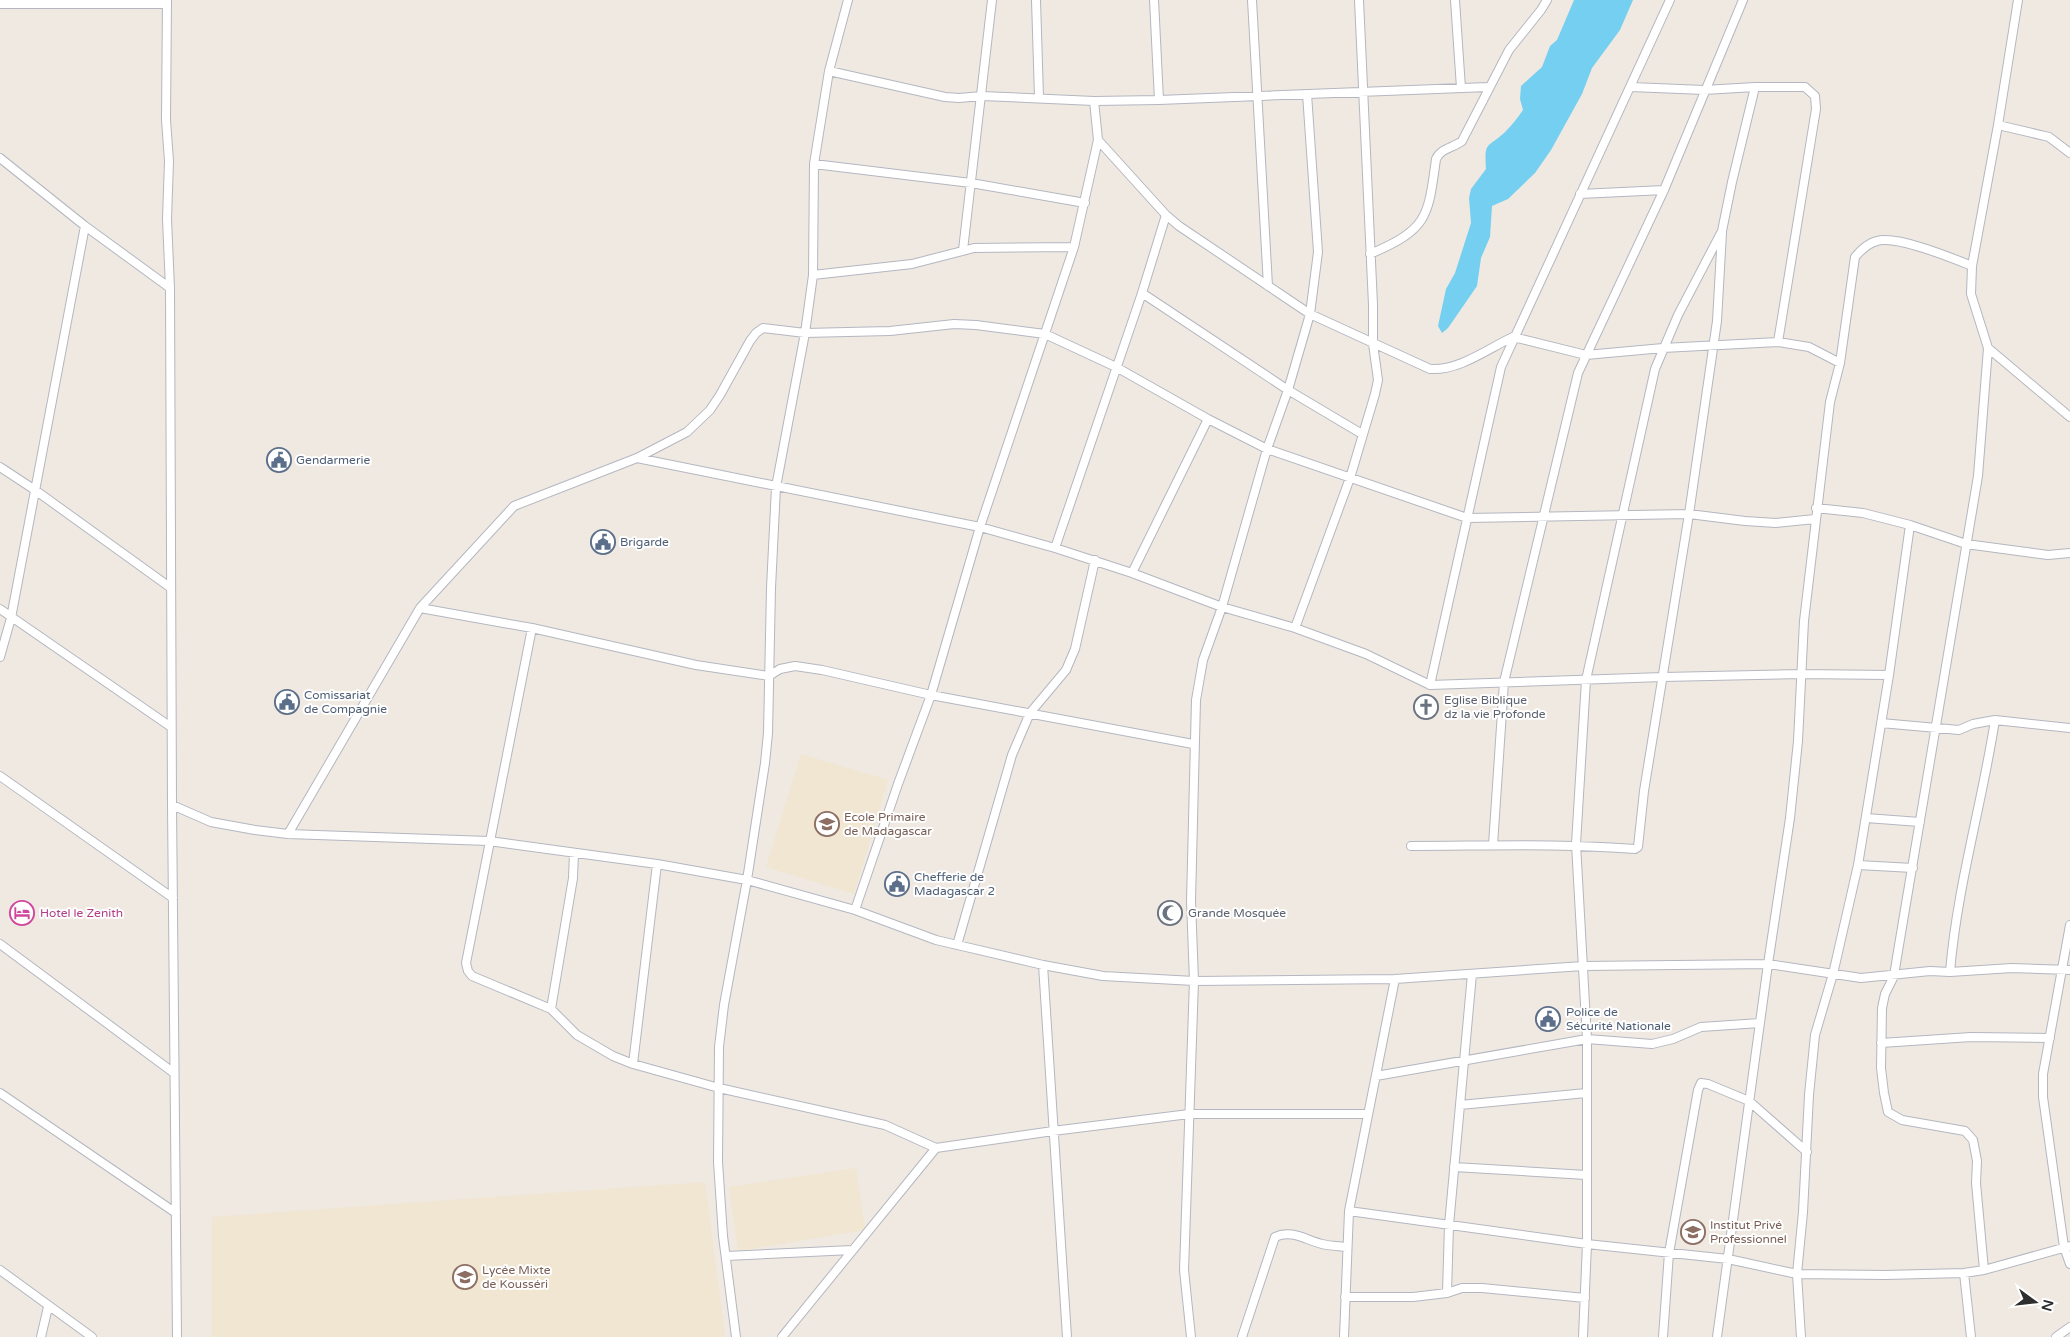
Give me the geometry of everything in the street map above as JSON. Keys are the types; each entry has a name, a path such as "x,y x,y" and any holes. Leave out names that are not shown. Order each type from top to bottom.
{"street":[{"path":"736,1337 726,1256 718,1162 720,1047 724,1005 748,880 765,764 768,733 776,487 806,333 813,275 814,164 829,71 848,0"},
{"path":"963,250 992,0"},
{"path":"1036,0 1039,97"},
{"path":"1154,0 1159,100"},
{"path":"1252,0 1259,97 1268,286"},
{"path":"1295,628 1350,478 1378,380 1373,344 1359,0"},
{"path":"1455,0 1461,88"},
{"path":"1370,254 1396,243 1422,222 1427,211 1436,159 1439,153 1456,146 1462,141 1488,87 1509,50 1547,0"},
{"path":"1430,685 1501,367 1513,337 1670,0"},
{"path":"1493,846 1504,682 1578,373 1664,190 1743,0"},
{"path":"1984,1270 1976,1183 1977,1161 1973,1140 1965,1131 1902,1120 1888,1112 1884,1093 1881,1043 1882,1008 1885,994 1894,976 1981,447 1988,348 1971,294 1972,266 1998,125 2018,0"},
{"path":"0,4 167,2 166,120 169,161 167,220 170,288 171,726 177,1337"},
{"path":"829,71 945,97 1039,97 1094,101 1259,97 1488,87"},
{"path":"1630,87 1704,90 1756,86 1805,87 1815,96 1816,109 1778,342"},
{"path":"1411,846 1576,844 1635,848 1638,846 1644,791 1689,514 1713,346 1722,231 1756,86"},
{"path":"1191,1337 1184,1270 1194,981 1191,902 1196,700 1203,660 1222,607 1267,449 1288,390 1310,314 1318,252 1307,94"},
{"path":"855,910 898,784 931,696 980,527 1074,247 1086,203 1098,140 1094,101"},
{"path":"1998,125 2049,137 2070,153"},
{"path":"1098,140 1166,216 1179,226 1310,314 1430,369 1459,364 1513,337 1586,355 1663,348 1778,342 1809,347 1840,363"},
{"path":"0,158 85,226 170,288"},
{"path":"814,164 971,183 1086,203"},
{"path":"1580,194 1664,190"},
{"path":"1055,548 1142,293 1166,216"},
{"path":"0,657 12,618 85,226"},
{"path":"1583,1337 1587,1244 1587,1039 1576,844 1586,680 1655,369 1694,281 1722,231"},
{"path":"1717,1337 1790,818 1798,741 1804,621 1816,508 1830,402 1840,363 1855,257 1861,250 1876,241 1885,240 1923,248 1972,266"},
{"path":"813,275 912,264 974,248 1074,247"},
{"path":"1142,293 1288,390 1362,434"},
{"path":"288,834 420,608 514,506 637,458 687,432 710,410 756,333 763,328 806,333 890,331 954,324 1045,334 1116,367 1208,419 1267,449 1467,518 1689,514 1745,522 1815,519"},
{"path":"1988,348 2070,417"},
{"path":"1132,573 1208,419"},
{"path":"637,458 980,527 1055,548 1132,573 1222,607 1295,628 1366,654 1430,685 1663,676 1889,675"},
{"path":"0,467 171,588"},
{"path":"1816,508 1863,513 1910,525 1966,544 2048,555 2070,553"},
{"path":"1801,1337 1798,1274 1809,1095 1815,1035 1833,974 1858,865 1889,675 1910,525"},
{"path":"957,945 1012,755 1030,713 1066,670 1075,650 1095,560"},
{"path":"420,608 532,628 696,665 769,676 780,669 795,666 822,670 931,696 1194,744"},
{"path":"0,609 171,726"},
{"path":"532,628 466,963 468,971 472,976 551,1009 577,1035 613,1056 633,1064 719,1088 885,1125 936,1148 1189,1114 1366,1114"},
{"path":"1881,723 1959,730 1972,724 1995,720 2070,728"},
{"path":"1950,972 1953,936 1995,720"},
{"path":"0,776 173,898"},
{"path":"172,805 211,822 288,834 489,841 657,864 748,880 855,910 936,940 1043,965 1103,976 1194,981 1394,979 1584,966 1768,964 1861,978 1894,976 1930,970 1950,972 2012,968 2070,970"},
{"path":"1866,818 1920,822"},
{"path":"551,1009 573,878 574,853"},
{"path":"633,1064 657,864"},
{"path":"1858,865 1913,868"},
{"path":"2070,925 2043,1074 2043,1096 2070,1264"},
{"path":"0,944 174,1073"},
{"path":"1043,965 1067,1337"},
{"path":"1447,1293 1454,1167 1472,974"},
{"path":"1344,1337 1348,1211 1394,979"},
{"path":"1376,1076 1587,1039 1652,1044 1673,1039 1701,1027 1760,1022"},
{"path":"1881,1043 1971,1037 2050,1038"},
{"path":"1663,1337 1670,1253 1698,1090 1701,1084 1708,1084 1749,1100 1806,1152"},
{"path":"0,1093 176,1213"},
{"path":"1460,1105 1586,1093"},
{"path":"782,1337 936,1148"},
{"path":"1454,1167 1586,1175"},
{"path":"1348,1211 1587,1244 1728,1259 1798,1274 1885,1275 1964,1273 1984,1270 2067,1247"},
{"path":"1242,1337 1275,1238 1280,1235 1289,1234 1322,1244 1347,1247"},
{"path":"726,1256 852,1250"},
{"path":"0,1270 48,1307 92,1337"},
{"path":"1964,1273 1971,1337"},
{"path":"1345,1297 1413,1297 1447,1293 1462,1288 1482,1288 1584,1298"},
{"path":"41,1337 48,1307"},
{"path":"2056,1337 2070,1327"}],"shaded area":[{"name":"Ecole Primaire de Madagascar","path":"801,754 888,780 854,894 766,867"},
{"path":"856,1168 865,1230 738,1251 729,1187"},
{"name":"Lycée Mixte de Kousséri","path":"705,1182 725,1337 212,1337 212,1217"}],"water":[{"path":"1574,0 1633,0 1620,30 1592,68 1582,94 1551,150 1535,173 1508,199 1492,206 1490,237 1481,258 1477,286 1448,328 1442,333 1438,326 1446,289 1455,273 1471,223 1469,198 1471,189 1486,169 1488,146 1508,129 1523,110 1520,99 1521,86 1542,67 1550,46 1557,40"}],"place":[{"name":"Gendarmerie","path":"279,460"},
{"name":"Brigarde","path":"603,542"},
{"name":"Comissariat de Compagnie","path":"287,702"},
{"name":"Eglise Biblique dz la vie Profonde","path":"1426,707"},
{"name":"Ecole Primaire de Madagascar","path":"827,824"},
{"name":"Chefferie de Madagascar 2","path":"897,884"},
{"name":"Hotel le Zenith","path":"22,913"},
{"name":"Grande Mosquée","path":"1170,913"},
{"name":"Police de Sécurité Nationale","path":"1548,1019"},
{"name":"Institut Privé Professionnel","path":"1693,1232"},
{"name":"Lycée Mixte de Kousséri","path":"465,1277"}]}
